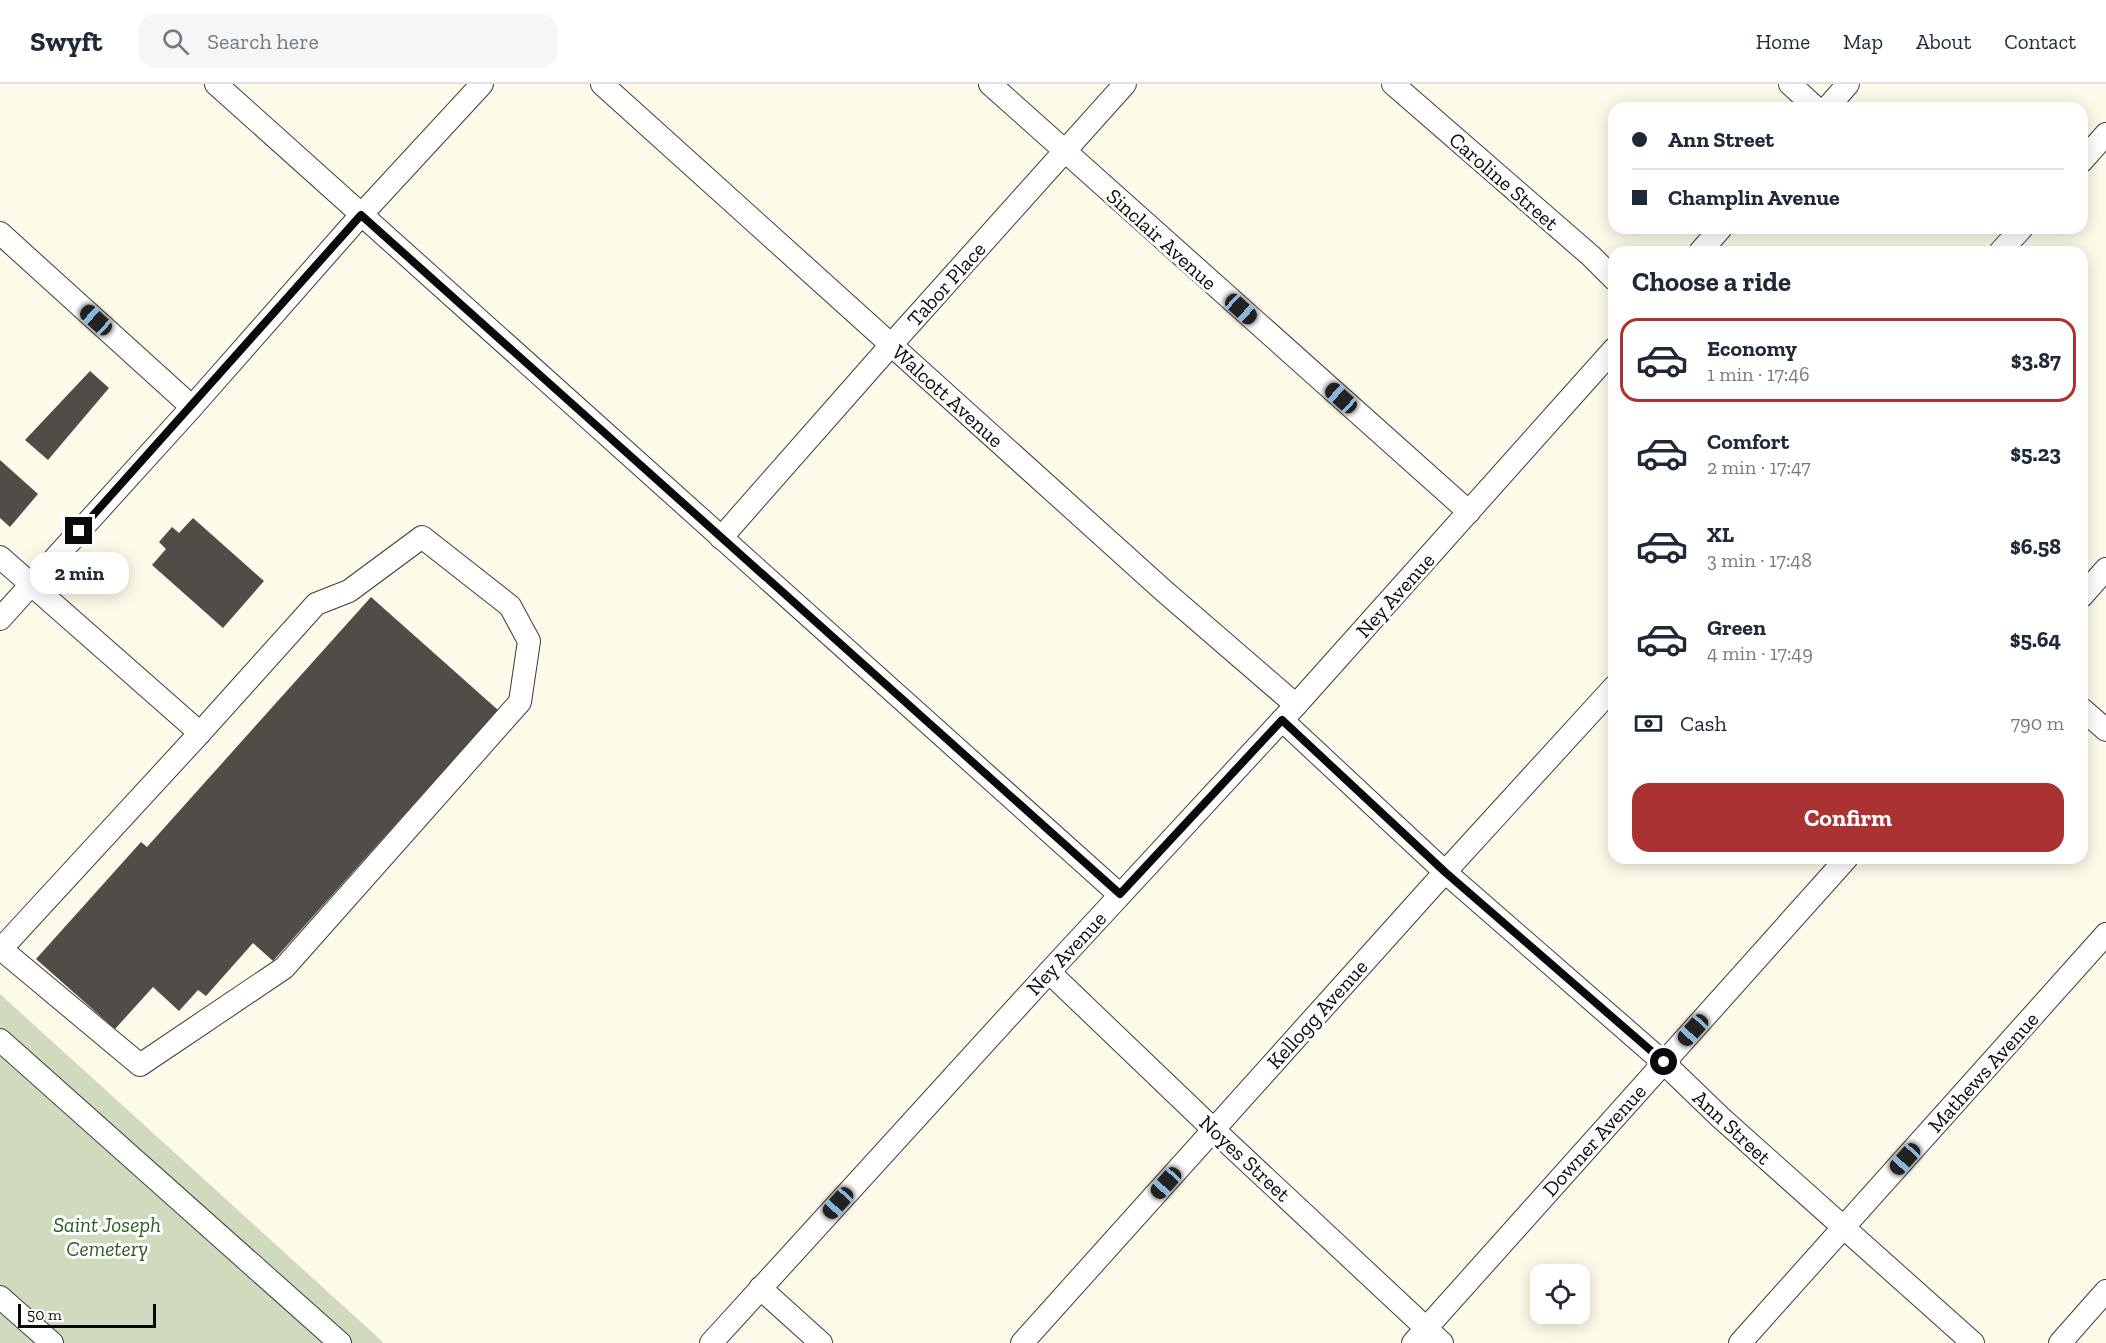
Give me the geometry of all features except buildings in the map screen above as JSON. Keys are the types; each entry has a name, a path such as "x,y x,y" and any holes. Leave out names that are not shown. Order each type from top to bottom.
{"street":[{"path":"216,84 1120,894"},
{"path":"0,619 192,407 361,215 482,84"},
{"name":"Walcott Avenue","path":"602,84 1164,591 1289,712 1410,840"},
{"name":"Sinclair Avenue","path":"990,84 1469,513"},
{"name":"Tabor Place","path":"721,538 1125,84"},
{"name":"Caroline Street","path":"1393,84 1608,273"},
{"path":"1790,84 1809,102"},
{"path":"1832,102 1848,84"},
{"path":"2088,154 2106,134"},
{"path":"0,233 192,407"},
{"path":"1705,246 1716,234"},
{"path":"2006,246 2016,234"},
{"name":"Ney Avenue","path":"711,1343 1289,712 1608,357"},
{"path":"422,537 510,606 529,641 520,702 284,968 140,1065 1,949 316,604 349,591 422,537"},
{"path":"0,557 200,733"},
{"path":"2088,589 2106,569"},
{"name":"Kellogg Avenue","path":"1022,1343 1608,694"},
{"path":"2088,714 2106,730"},
{"name":"Ann Street","path":"1410,840 1664,1062 1720,1117 1972,1343"},
{"name":"Downer Avenue","path":"1427,1338 1664,1062 1843,864"},
{"name":"Mathews Avenue","path":"1740,1343 2106,934"},
{"name":"Noyes Street","path":"1049,972 1427,1338"},
{"path":"0,1040 340,1343"},
{"path":"760,1288 821,1343"},
{"path":"2060,1343 2106,1291"},
{"path":"0,1297 52,1343"}],"green space":[{"name":"Saint Joseph Cemetery","path":"0,994 383,1342 0,1343"}],"route":[{"path":"79,531 361,215 1120,894 1282,720 1445,872 1664,1062"}]}
